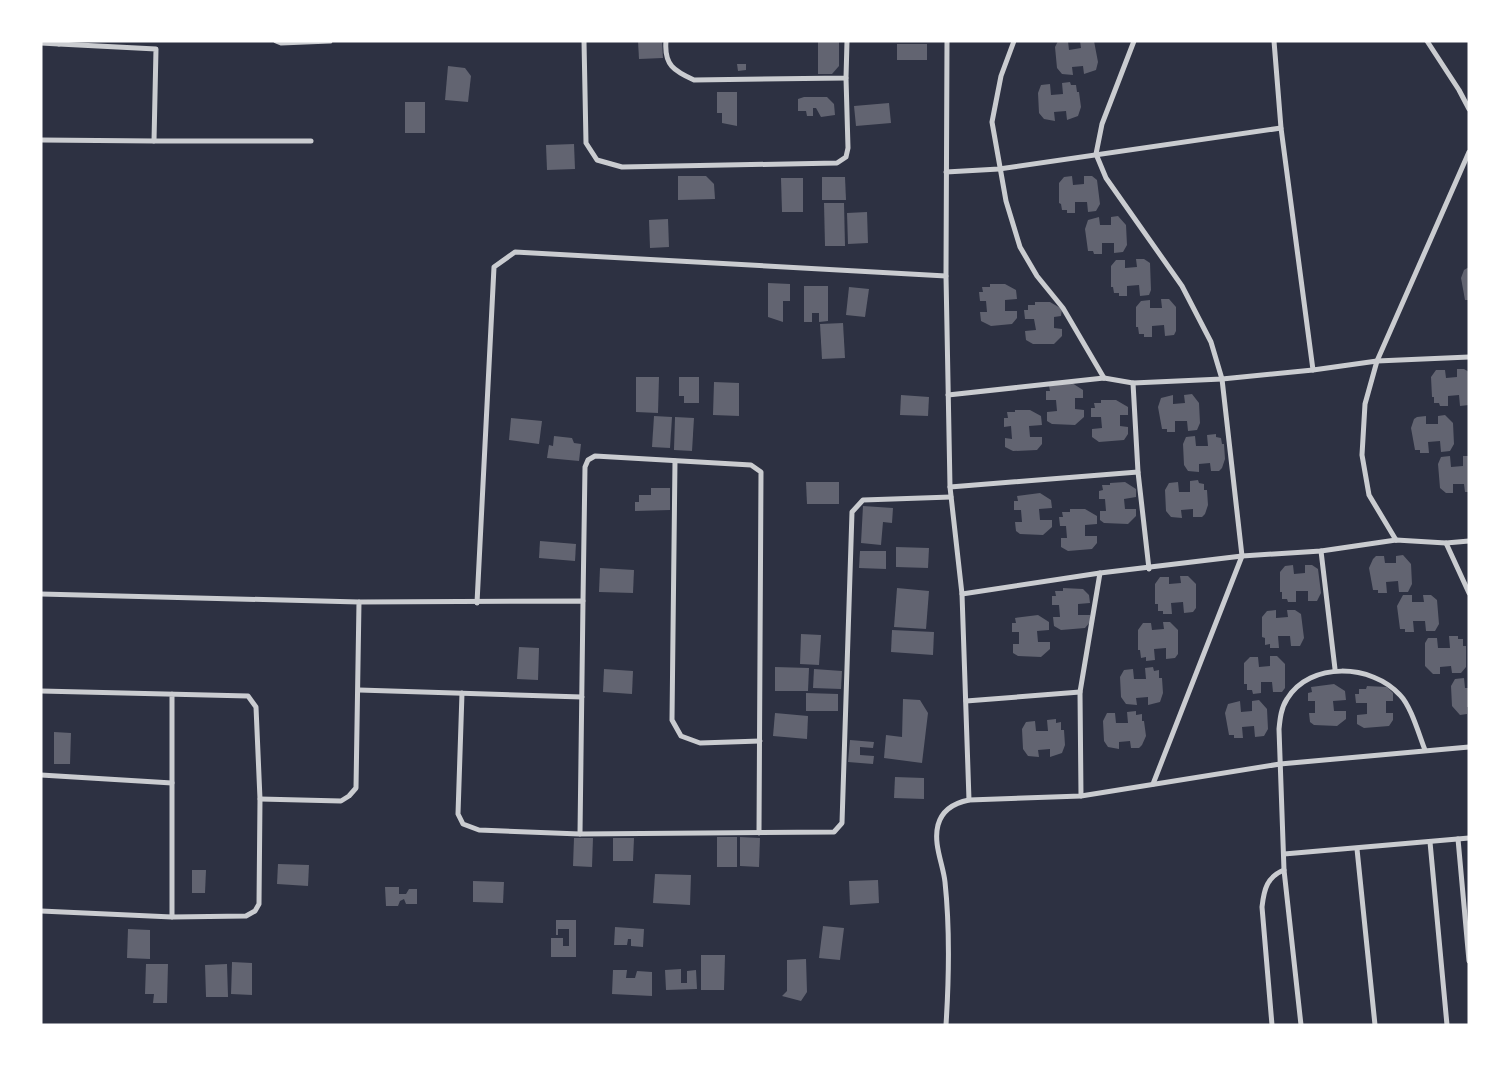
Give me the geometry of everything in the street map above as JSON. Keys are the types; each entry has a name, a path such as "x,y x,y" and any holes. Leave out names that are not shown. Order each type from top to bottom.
{"street":[{"path":"154,141 156,41"},
{"path":"276,41 330,41"},
{"path":"584,41 586,143 597,160 622,167 837,163 846,157 848,148 847,41"},
{"path":"666,41 664,54 674,71 694,80 846,78"},
{"path":"947,41 946,276 950,488 962,594 968,800"},
{"path":"1014,41 1002,76 992,122 1006,202 1020,247 1037,276 1063,308 1104,378"},
{"path":"1134,41 1102,124 1096,154 1106,178 1182,286 1212,342 1222,379 1242,556 1154,784"},
{"path":"1274,41 1281,128 1313,370"},
{"path":"1427,41 1459,90 1469,110"},
{"path":"41,43 156,49"},
{"path":"946,172 999,169 1281,128"},
{"path":"41,140 311,141"},
{"path":"1396,540 1369,495 1362,455 1365,404 1377,361 1469,152"},
{"path":"477,602 494,267 504,259 515,252 946,276"},
{"path":"948,395 1104,378 1133,384 1222,379 1313,370 1377,361 1469,357"},
{"path":"1133,384 1138,472 1148,569"},
{"path":"580,834 585,467 588,460 595,456 751,465 761,472 759,833"},
{"path":"675,461 672,720 681,736 700,743 760,741"},
{"path":"950,488 1138,472"},
{"path":"462,693 458,814 463,824 479,830 580,834 834,832 842,823 852,512 863,500 951,498"},
{"path":"962,594 1100,573 1148,569 1242,556 1321,551 1396,540 1446,543 1469,541"},
{"path":"1446,543 1469,593"},
{"path":"1321,551 1336,669"},
{"path":"1081,796 1080,692 1100,573"},
{"path":"41,594 359,602 583,601"},
{"path":"260,799 341,801 350,796 356,788 359,602"},
{"path":"1301,1025 1284,870 1279,729 1281,712 1287,699 1297,687 1319,674 1336,669 1360,673 1386,682 1402,696 1425,750"},
{"path":"359,690 582,697"},
{"path":"41,691 248,696 253,700 256,707 260,799 259,904 255,911 246,916 172,917 41,911"},
{"path":"966,701 1080,692"},
{"path":"172,694 172,917"},
{"path":"946,1025 947,916 945,881 937,837 938,825 944,812 953,805 968,800 1081,796 1280,764 1469,746"},
{"path":"41,775 172,783"},
{"path":"1284,854 1469,838"},
{"path":"1458,839 1469,961"},
{"path":"1430,842 1447,1025"},
{"path":"1357,849 1375,1025"},
{"path":"1272,1025 1262,907 1264,890 1270,878 1284,870"}],"building":[{"path":"638,41 662,41 663,58 639,59"},
{"path":"818,41 839,41 839,66 832,74 818,74"},
{"path":"1058,41 1068,41 1069,50 1081,48 1080,41 1094,41 1098,62 1096,70 1084,74 1083,66 1072,67 1073,75 1062,74 1057,68 1055,47"},
{"path":"897,44 927,44 927,60 897,60"},
{"path":"737,64 746,64 746,70 738,71"},
{"path":"448,66 465,68 471,76 468,102 445,100"},
{"path":"1070,82 1071,85 1076,85 1077,92 1079,92 1081,107 1078,116 1067,120 1066,111 1054,112 1055,121 1044,119 1039,113 1038,93 1041,85 1050,84 1051,95 1063,94 1062,83"},
{"path":"717,92 737,92 737,126 722,123 722,113 717,113"},
{"path":"804,97 827,97 834,104 835,115 821,117 816,108 813,108 813,116 807,116 806,111 798,111 798,99"},
{"path":"405,102 425,102 425,133 405,133"},
{"path":"889,103 891,123 856,126 854,106"},
{"path":"574,144 575,169 547,170 546,145"},
{"path":"678,176 706,176 714,184 715,199 678,200"},
{"path":"1072,176 1073,185 1084,184 1084,176 1092,176 1097,180 1100,204 1096,211 1088,212 1087,202 1075,202 1075,213 1067,213 1067,210 1062,210 1059,203 1059,183 1064,177"},
{"path":"822,177 845,177 846,200 822,200"},
{"path":"781,178 803,178 803,212 782,212"},
{"path":"824,203 844,203 845,246 825,246"},
{"path":"867,212 868,243 848,244 847,213"},
{"path":"1118,216 1126,225 1127,245 1123,252 1114,253 1114,243 1102,243 1102,254 1094,254 1093,251 1088,251 1085,229 1088,220 1099,217 1100,225 1111,225 1111,217"},
{"path":"668,219 669,247 650,248 649,220"},
{"path":"1136,259 1144,259 1150,263 1151,290 1149,295 1140,296 1139,285 1127,286 1127,296 1119,296 1119,293 1114,293 1113,287 1111,287 1111,266 1116,260 1125,260 1125,268 1137,267"},
{"path":"1469,267 1469,300 1465,300 1461,278 1464,270"},
{"path":"768,283 790,284 790,301 783,301 783,322 768,317"},
{"path":"990,284 1005,284 1016,290 1017,299 1005,300 1005,311 1017,311 1017,318 1012,324 991,326 981,321 980,312 987,312 986,301 980,301 979,292 983,292 982,287 990,287"},
{"path":"804,286 828,286 828,321 819,322 819,313 812,313 812,322 804,322"},
{"path":"849,287 869,289 865,317 846,315"},
{"path":"1161,299 1169,299 1176,307 1176,331 1174,335 1165,336 1164,325 1152,326 1152,337 1144,337 1144,334 1139,334 1138,327 1136,327 1136,307 1141,301 1150,300 1150,308 1162,308"},
{"path":"1035,302 1050,302 1062,309 1061,316 1054,317 1054,328 1062,329 1062,336 1054,344 1033,344 1026,340 1025,331 1036,330 1034,319 1025,319 1024,310 1028,310 1028,305 1035,305"},
{"path":"843,323 845,358 822,359 820,324"},
{"path":"1457,369 1464,369 1469,372 1469,405 1460,406 1459,395 1448,396 1448,406 1440,406 1439,403 1434,403 1431,377 1436,370 1445,370 1446,378 1457,377"},
{"path":"636,377 659,377 658,413 636,412"},
{"path":"679,377 699,377 699,403 684,403 684,396 679,396"},
{"path":"714,382 739,383 739,416 713,415"},
{"path":"1072,383 1083,390 1083,398 1075,398 1075,409 1084,410 1084,417 1075,425 1052,424 1047,421 1047,412 1057,411 1056,400 1046,400 1046,391 1050,391 1049,386"},
{"path":"1192,394 1199,403 1200,423 1197,430 1188,431 1187,421 1175,421 1175,432 1167,432 1167,429 1162,429 1158,407 1161,398 1173,395 1173,404 1185,403 1184,395"},
{"path":"901,395 929,397 928,416 900,415"},
{"path":"1101,400 1116,400 1128,407 1128,415 1120,415 1120,426 1128,427 1128,434 1124,440 1099,442 1092,437 1092,429 1102,428 1101,417 1091,417 1091,408 1095,408 1094,403 1101,403"},
{"path":"1015,410 1030,410 1041,416 1042,425 1029,426 1030,437 1042,437 1042,444 1037,450 1013,451 1005,447 1005,438 1012,439 1011,426 1004,427 1004,418 1008,418 1007,412 1015,412"},
{"path":"1445,415 1453,423 1454,444 1450,451 1441,452 1440,441 1428,442 1429,453 1420,453 1420,450 1415,450 1411,428 1414,419 1426,416 1426,424 1438,424 1438,416"},
{"path":"654,416 672,417 670,448 652,447"},
{"path":"675,417 694,418 692,451 674,450"},
{"path":"511,418 542,421 539,444 509,440"},
{"path":"1216,434 1216,437 1221,438 1222,444 1224,444 1225,459 1222,468 1219,471 1211,471 1210,463 1199,464 1199,472 1188,471 1184,465 1183,444 1186,437 1195,436 1196,446 1208,446 1207,435"},
{"path":"554,436 572,438 574,443 581,444 579,461 547,458 549,445 553,446"},
{"path":"1450,456 1451,467 1463,466 1463,456 1469,456 1469,492 1465,492 1464,484 1453,484 1453,493 1446,493 1440,488 1438,464 1441,457"},
{"path":"1198,480 1199,483 1204,484 1204,490 1207,490 1208,505 1205,514 1202,517 1193,517 1193,509 1181,510 1182,518 1171,517 1166,511 1165,490 1169,483 1178,482 1179,492 1190,492 1190,481"},
{"path":"806,482 839,482 839,504 807,504"},
{"path":"1125,482 1136,489 1136,497 1124,499 1125,509 1136,509 1136,516 1128,524 1104,523 1100,520 1100,511 1106,511 1105,499 1099,499 1099,491 1103,490 1102,485"},
{"path":"651,488 670,488 670,510 635,511 635,502 639,502 639,495 651,495"},
{"path":"1040,493 1051,500 1052,508 1039,509 1040,520 1052,520 1052,527 1043,535 1020,534 1016,531 1015,522 1022,522 1021,510 1014,510 1014,501 1018,501 1017,496"},
{"path":"863,506 893,508 892,523 883,522 881,545 861,543"},
{"path":"1070,509 1085,509 1097,516 1097,524 1085,525 1085,536 1097,536 1097,543 1092,549 1068,551 1061,547 1061,538 1067,538 1066,526 1060,526 1059,517 1063,517 1062,512 1070,512"},
{"path":"540,541 576,544 575,561 539,558"},
{"path":"896,547 929,548 928,568 896,567"},
{"path":"860,551 886,551 886,569 859,568"},
{"path":"1403,555 1411,564 1412,584 1408,592 1399,592 1398,581 1386,582 1387,593 1378,593 1378,590 1373,590 1369,568 1373,559 1376,556 1384,556 1385,563 1396,563 1396,556"},
{"path":"1293,565 1294,574 1305,573 1305,565 1312,565 1318,569 1321,593 1317,601 1308,601 1308,591 1296,591 1296,602 1288,602 1287,599 1282,599 1280,572 1285,566"},
{"path":"600,568 634,570 633,593 599,592"},
{"path":"1180,576 1188,576 1196,584 1196,608 1193,612 1184,613 1183,602 1171,603 1172,614 1163,614 1163,611 1158,611 1158,604 1155,604 1155,584 1160,577 1169,577 1169,584 1181,583"},
{"path":"897,588 929,591 926,629 894,627"},
{"path":"1063,588 1083,589 1089,595 1090,603 1078,604 1078,615 1090,615 1090,622 1085,628 1061,630 1054,626 1053,617 1060,617 1059,605 1052,605 1052,596 1056,596 1055,591 1063,591"},
{"path":"1403,595 1412,595 1412,602 1424,602 1423,595 1431,595 1437,600 1439,624 1435,631 1426,631 1425,621 1413,621 1414,632 1405,632 1405,629 1400,629 1397,606"},
{"path":"1276,610 1276,618 1288,617 1287,610 1295,610 1301,614 1304,638 1300,646 1291,646 1290,636 1278,636 1279,648 1270,648 1270,644 1265,645 1265,638 1262,637 1262,617 1267,611"},
{"path":"1038,615 1049,622 1049,630 1037,631 1038,642 1050,642 1050,649 1041,657 1018,656 1013,653 1013,644 1019,644 1019,632 1012,632 1012,623 1016,623 1015,618"},
{"path":"1163,622 1170,622 1178,630 1178,654 1175,658 1166,659 1166,648 1154,649 1155,660 1146,661 1146,657 1141,658 1140,650 1138,650 1138,630 1143,623 1151,623 1152,630 1164,629"},
{"path":"892,630 934,632 933,655 891,652"},
{"path":"801,634 821,635 819,665 800,664"},
{"path":"1449,636 1458,636 1458,639 1463,639 1463,646 1466,646 1466,667 1461,673 1452,673 1451,666 1440,667 1440,674 1433,674 1425,666 1425,643 1428,638 1437,638 1438,648 1450,648"},
{"path":"519,647 539,648 538,680 517,679"},
{"path":"1270,656 1277,656 1285,664 1285,688 1282,692 1273,692 1272,682 1261,682 1261,693 1253,694 1252,690 1247,690 1247,684 1244,684 1244,663 1250,657 1258,657 1259,667 1270,666"},
{"path":"775,667 809,668 808,691 775,691"},
{"path":"1153,667 1154,671 1159,670 1159,678 1162,678 1163,693 1160,702 1148,705 1148,697 1136,698 1137,705 1126,704 1121,697 1120,677 1124,670 1133,669 1134,679 1146,679 1145,668"},
{"path":"604,669 633,671 632,694 603,692"},
{"path":"814,669 842,671 841,689 813,688"},
{"path":"1464,678 1465,688 1469,688 1469,707 1467,707 1467,714 1460,715 1452,706 1451,686 1455,679"},
{"path":"1334,684 1345,691 1346,700 1333,701 1334,711 1346,711 1346,719 1337,726 1314,725 1310,722 1309,713 1315,713 1315,701 1308,701 1308,693 1312,692 1311,687"},
{"path":"1367,686 1387,687 1393,693 1393,701 1386,701 1386,713 1393,713 1393,720 1389,726 1364,728 1357,724 1357,715 1367,714 1367,703 1356,703 1355,694 1359,694 1359,689 1366,689"},
{"path":"806,693 838,694 838,711 806,711"},
{"path":"903,699 920,700 928,713 922,763 884,758 886,735 902,737"},
{"path":"1259,700 1267,709 1268,729 1264,736 1255,737 1254,726 1242,727 1243,738 1234,738 1234,735 1229,735 1225,713 1228,704 1240,701 1241,712 1252,711 1252,701"},
{"path":"1136,711 1136,715 1142,714 1142,721 1144,721 1146,736 1142,745 1139,748 1131,748 1130,741 1119,742 1119,749 1108,747 1104,741 1103,721 1107,713 1115,713 1116,723 1128,723 1127,712"},
{"path":"775,713 808,716 807,739 773,736"},
{"path":"1056,719 1056,723 1061,722 1061,730 1064,730 1065,745 1062,753 1050,757 1050,749 1038,750 1039,757 1028,756 1023,749 1022,729 1026,722 1035,721 1036,731 1048,731 1047,720"},
{"path":"54,732 71,733 70,764 54,764"},
{"path":"850,740 874,742 873,748 860,747 860,755 874,756 873,764 848,762"},
{"path":"895,777 924,778 924,799 894,798"},
{"path":"717,837 737,837 737,867 717,867"},
{"path":"740,837 760,838 759,867 740,866"},
{"path":"574,838 593,838 592,867 573,866"},
{"path":"613,838 634,838 633,861 613,861"},
{"path":"278,864 309,865 308,886 277,884"},
{"path":"192,870 206,870 205,893 192,893"},
{"path":"655,874 691,875 690,905 653,903"},
{"path":"878,880 879,903 850,905 849,881"},
{"path":"473,881 504,882 503,903 473,902"},
{"path":"385,887 399,887 399,894 406,894 409,889 417,889 417,904 406,904 404,899 400,901 398,906 386,906"},
{"path":"556,920 576,920 576,957 551,957 551,938 563,938 563,946 569,946 569,929 558,929 558,935 556,935"},
{"path":"823,926 844,928 840,960 819,958"},
{"path":"615,927 644,929 643,947 631,946 631,939 628,939 627,945 614,945"},
{"path":"128,929 150,930 150,959 127,958"},
{"path":"701,955 725,955 724,990 701,990"},
{"path":"806,959 807,992 801,1001 782,996 787,991 787,960"},
{"path":"232,962 252,963 252,995 231,994"},
{"path":"146,964 168,964 167,1003 153,1003 154,994 145,994"},
{"path":"227,964 228,997 206,997 205,965"},
{"path":"681,969 681,983 687,983 687,971 696,970 697,989 666,990 665,970"},
{"path":"613,970 627,970 626,978 635,978 637,971 652,972 652,996 612,994"}]}
